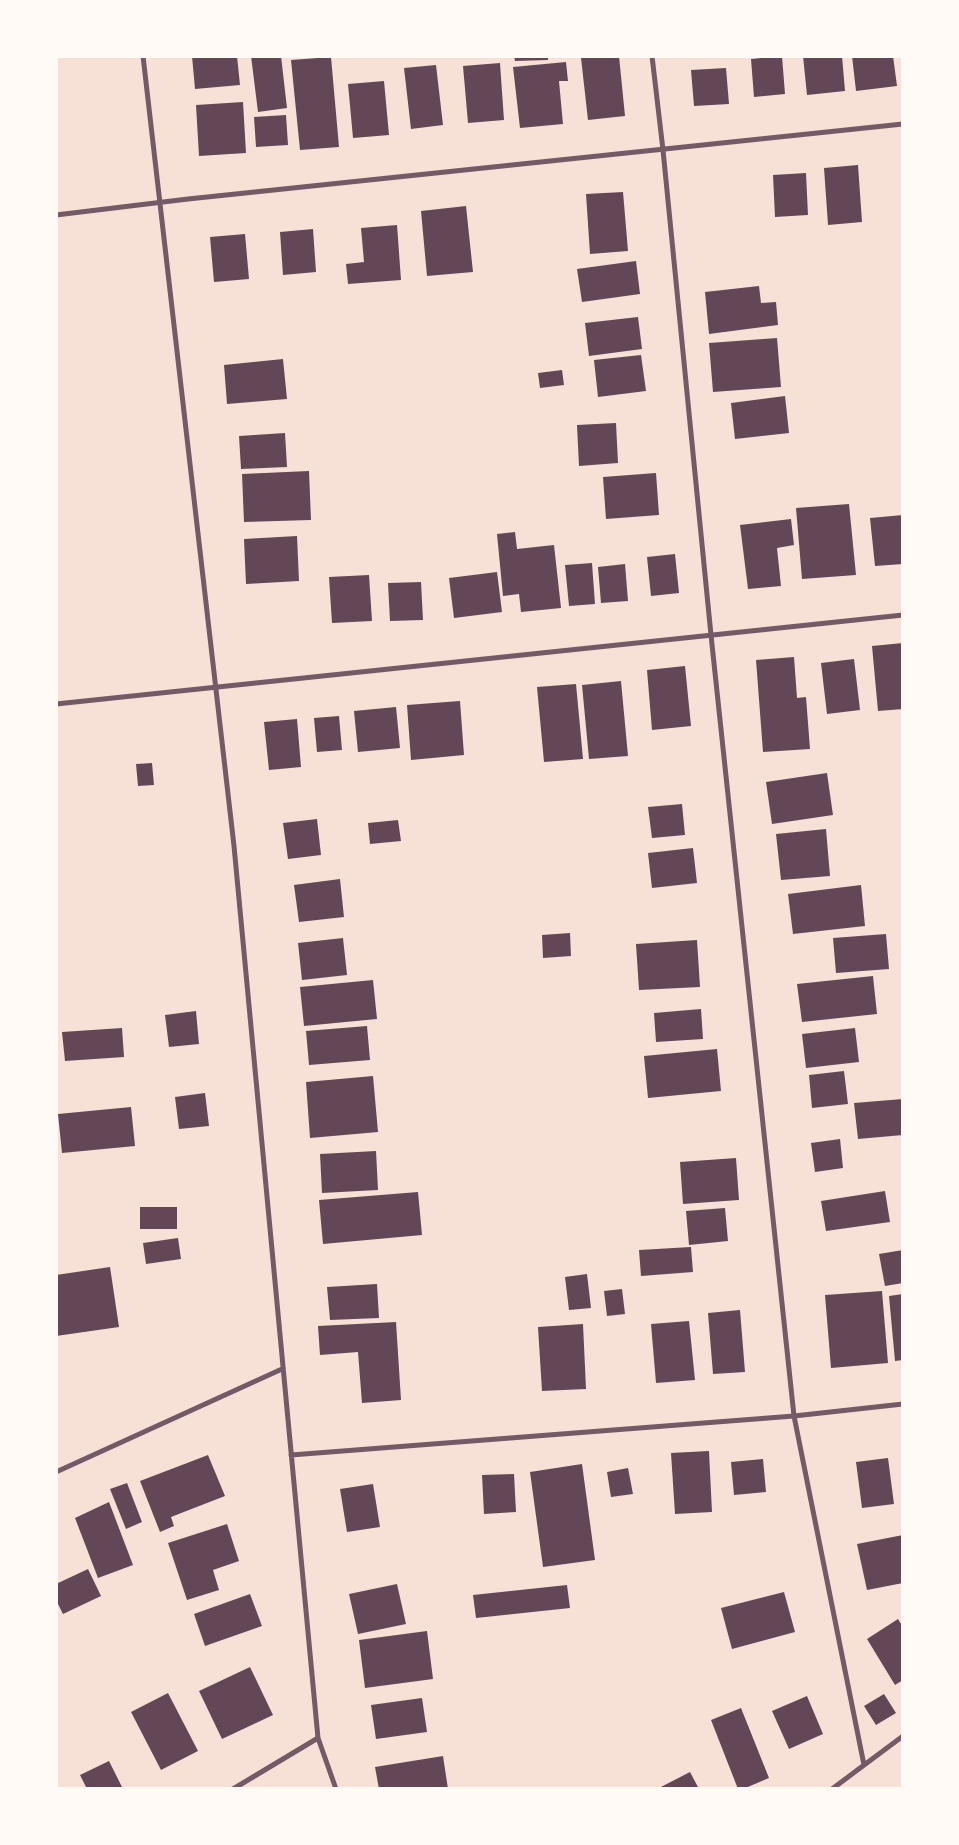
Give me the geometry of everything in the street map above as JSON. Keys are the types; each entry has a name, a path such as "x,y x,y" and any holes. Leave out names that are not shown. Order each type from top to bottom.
{"street":[{"path":"143,56 235,856 318,1738 336,1789"},
{"path":"652,56 711,636 794,1416 864,1765"},
{"path":"56,215 903,124"},
{"path":"56,704 903,615"},
{"path":"56,1472 282,1369"},
{"path":"291,1455 794,1416 903,1404"},
{"path":"832,1789 903,1736"},
{"path":"234,1789 318,1738"}],"building":[{"path":"192,56 237,56 240,85 195,89"},
{"path":"251,56 281,56 287,108 258,112"},
{"path":"514,56 548,56 548,60 515,61"},
{"path":"619,56 625,116 588,120 581,58"},
{"path":"782,56 785,94 754,97 751,59"},
{"path":"803,56 842,56 845,91 807,95"},
{"path":"852,56 893,56 897,86 856,91"},
{"path":"331,57 339,147 300,150 291,60"},
{"path":"566,62 568,81 559,81 563,124 520,128 513,67"},
{"path":"500,63 504,120 468,123 463,66"},
{"path":"436,65 443,125 411,129 404,68"},
{"path":"726,68 729,104 694,106 691,70"},
{"path":"384,81 389,135 353,138 348,84"},
{"path":"243,102 246,153 199,156 196,105"},
{"path":"286,115 288,145 256,147 254,117"},
{"path":"858,165 862,222 828,225 824,168"},
{"path":"806,173 808,215 775,217 773,175"},
{"path":"623,192 628,251 590,254 586,194"},
{"path":"466,206 473,272 427,276 421,211"},
{"path":"397,225 401,280 348,284 346,264 364,262 361,228"},
{"path":"313,229 316,272 283,275 280,232"},
{"path":"245,234 249,279 214,282 210,237"},
{"path":"636,261 640,294 582,302 577,269"},
{"path":"759,286 761,303 776,302 778,325 709,334 705,292"},
{"path":"638,317 642,349 589,356 585,323"},
{"path":"777,338 781,387 713,392 709,343"},
{"path":"641,355 646,391 598,397 594,360"},
{"path":"283,359 287,399 227,404 224,365"},
{"path":"562,370 564,385 540,388 538,373"},
{"path":"785,396 789,433 735,439 731,403"},
{"path":"616,423 618,463 579,466 577,425"},
{"path":"285,433 287,467 241,469 239,436"},
{"path":"309,471 311,520 244,522 242,474"},
{"path":"656,473 659,515 606,519 603,477"},
{"path":"849,504 856,575 802,579 796,508"},
{"path":"903,515 903,564 875,566 870,518"},
{"path":"791,519 794,545 777,548 781,586 748,589 740,525"},
{"path":"515,532 517,549 554,545 561,608 521,612 519,594 503,596 497,534"},
{"path":"297,536 299,581 246,584 244,539"},
{"path":"675,554 679,593 651,596 647,557"},
{"path":"592,563 595,604 569,606 565,565"},
{"path":"625,564 628,601 601,603 598,567"},
{"path":"497,572 502,612 454,618 449,578"},
{"path":"369,575 372,621 332,623 329,577"},
{"path":"421,582 423,620 390,621 388,583"},
{"path":"903,643 903,709 878,711 872,646"},
{"path":"794,657 797,698 806,697 810,749 763,752 756,660"},
{"path":"854,659 860,710 827,714 821,663"},
{"path":"685,666 691,726 652,730 647,670"},
{"path":"621,681 628,756 589,759 582,685"},
{"path":"576,684 583,759 544,762 537,687"},
{"path":"460,701 464,755 411,760 407,705"},
{"path":"396,707 400,748 358,752 354,711"},
{"path":"339,716 342,750 317,752 314,718"},
{"path":"297,719 301,767 269,770 264,722"},
{"path":"152,763 154,785 138,786 136,764"},
{"path":"827,773 833,815 772,824 766,782"},
{"path":"682,804 685,835 652,838 648,807"},
{"path":"317,819 321,855 288,859 283,823"},
{"path":"398,820 401,841 370,844 368,823"},
{"path":"826,829 830,876 781,880 776,834"},
{"path":"693,848 697,883 652,888 648,853"},
{"path":"340,879 344,917 299,922 294,885"},
{"path":"861,885 865,926 793,934 788,894"},
{"path":"570,933 571,956 543,958 542,935"},
{"path":"886,934 889,969 836,973 833,938"},
{"path":"343,938 347,975 302,980 298,943"},
{"path":"697,940 700,987 639,990 636,944"},
{"path":"873,976 877,1014 802,1022 797,984"},
{"path":"373,980 377,1019 304,1026 300,987"},
{"path":"701,1009 703,1039 656,1042 654,1013"},
{"path":"196,1011 199,1044 169,1047 165,1015"},
{"path":"367,1026 370,1060 309,1065 306,1031"},
{"path":"122,1028 124,1057 65,1061 62,1032"},
{"path":"855,1028 859,1062 806,1068 802,1034"},
{"path":"717,1049 721,1091 648,1098 644,1056"},
{"path":"844,1071 848,1104 812,1108 809,1075"},
{"path":"373,1076 378,1132 310,1138 306,1082"},
{"path":"205,1093 209,1126 179,1129 175,1097"},
{"path":"903,1099 903,1135 858,1139 854,1103"},
{"path":"131,1107 135,1146 62,1153 58,1114"},
{"path":"840,1139 843,1168 815,1172 811,1143"},
{"path":"376,1151 378,1190 322,1193 320,1154"},
{"path":"736,1158 739,1200 683,1204 680,1162"},
{"path":"885,1191 890,1222 826,1231 821,1201"},
{"path":"418,1192 422,1235 323,1244 319,1200"},
{"path":"140,1207 177,1207 177,1229 140,1229"},
{"path":"725,1208 728,1241 689,1245 686,1211"},
{"path":"178,1238 181,1259 146,1264 143,1243"},
{"path":"691,1247 693,1272 641,1276 639,1250"},
{"path":"903,1250 903,1283 885,1286 879,1254"},
{"path":"110,1267 119,1327 56,1336 56,1275"},
{"path":"587,1274 591,1308 569,1310 565,1277"},
{"path":"377,1284 379,1318 330,1320 327,1287"},
{"path":"622,1289 625,1314 607,1316 604,1291"},
{"path":"882,1291 888,1363 831,1368 825,1295"},
{"path":"903,1294 903,1360 895,1361 889,1296"},
{"path":"740,1310 745,1372 713,1374 708,1313"},
{"path":"689,1321 695,1380 656,1383 651,1324"},
{"path":"396,1322 401,1400 362,1403 358,1352 320,1355 318,1326"},
{"path":"583,1324 586,1389 542,1391 538,1327"},
{"path":"709,1451 712,1512 675,1514 671,1453"},
{"path":"208,1455 225,1496 171,1517 174,1526 160,1532 140,1481"},
{"path":"888,1458 894,1504 862,1508 856,1462"},
{"path":"763,1459 766,1492 734,1495 731,1462"},
{"path":"582,1464 595,1560 543,1567 530,1472"},
{"path":"628,1468 633,1494 611,1497 607,1472"},
{"path":"514,1474 516,1512 484,1514 482,1475"},
{"path":"127,1483 142,1522 126,1529 110,1489"},
{"path":"373,1484 380,1527 347,1532 340,1489"},
{"path":"109,1502 133,1565 98,1578 75,1518"},
{"path":"227,1524 239,1561 213,1570 219,1590 187,1600 168,1543"},
{"path":"903,1535 903,1583 867,1590 857,1544"},
{"path":"88,1569 101,1596 63,1614 56,1600 56,1584"},
{"path":"397,1584 406,1624 358,1634 349,1594"},
{"path":"567,1585 570,1608 476,1618 473,1595"},
{"path":"784,1592 795,1632 732,1649 721,1608"},
{"path":"250,1594 262,1626 205,1646 194,1614"},
{"path":"898,1619 903,1627 903,1680 895,1685 867,1639"},
{"path":"427,1631 433,1679 365,1688 359,1640"},
{"path":"250,1667 273,1715 222,1739 199,1691"},
{"path":"168,1693 198,1751 161,1770 131,1712"},
{"path":"884,1694 896,1713 876,1725 864,1706"},
{"path":"807,1696 823,1734 789,1749 772,1711"},
{"path":"422,1698 427,1732 376,1739 371,1705"},
{"path":"741,1708 769,1778 743,1789 738,1789 711,1720"},
{"path":"443,1756 448,1789 379,1789 375,1767"},
{"path":"109,1761 123,1789 87,1789 80,1775"},
{"path":"690,1772 699,1789 657,1789"}]}
